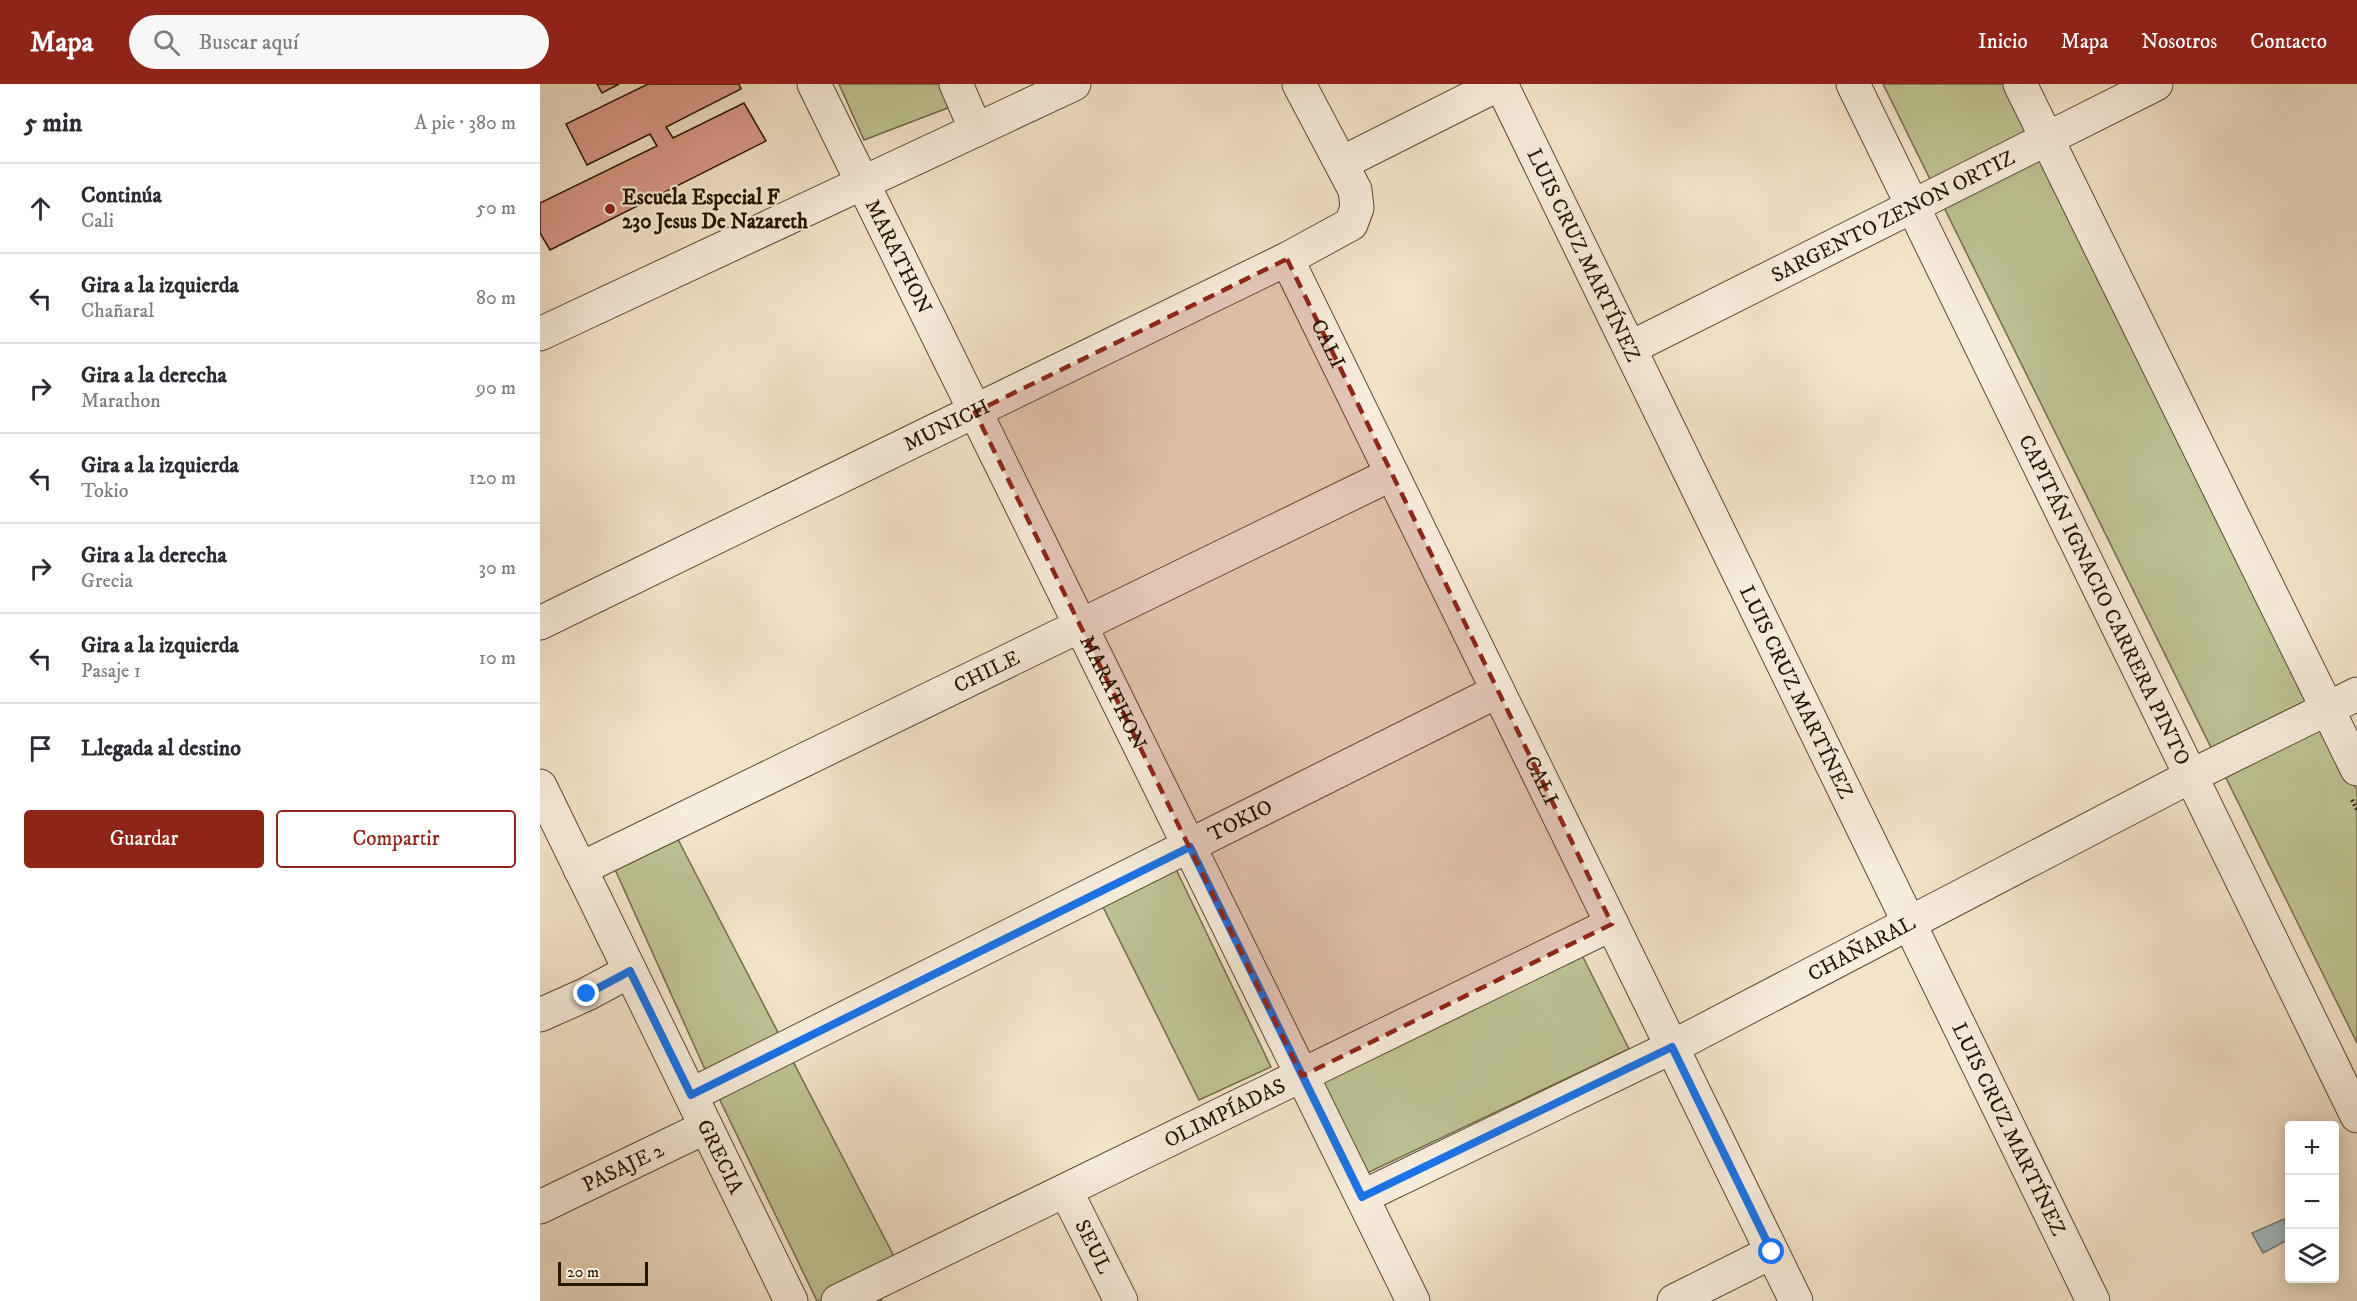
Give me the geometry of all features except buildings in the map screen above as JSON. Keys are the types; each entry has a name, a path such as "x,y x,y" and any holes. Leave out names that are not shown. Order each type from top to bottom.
{"street":[{"name":"MARATHON","path":"814,84 1413,1301"},
{"path":"956,84 976,130"},
{"path":"540,334 1074,84"},
{"path":"1299,84 1342,163 1500,84"},
{"name":"LUIS CRUZ MARTÍNEZ","path":"1500,84 2093,1301"},
{"name":"CAPITÁN IGNACIO CARRERA PINTO","path":"1852,84 2357,1116"},
{"path":"2020,84 2357,769"},
{"name":"SARGENTO ZENON ORTIZ","path":"1630,348 2156,84"},
{"name":"MUNICH","path":"540,623 1287,259 1351,224 1355,218 1357,199 1342,163"},
{"name":"CALI","path":"1287,259 1796,1301"},
{"name":"CHILE","path":"580,868 1392,474"},
{"name":"TOKIO","path":"691,1095 1498,691"},
{"name":"CHAÑARAL","path":"1362,1197 1672,1047 2191,776 2357,694"},
{"name":"GRECIA","path":"540,786 791,1301"},
{"name":"OLIMPÍADAS","path":"838,1301 1612,924"},
{"path":"540,1015 630,971"},
{"name":"PASAJE 2","path":"540,1207 706,1127"},
{"name":"SEUL","path":"1066,1191 1121,1301"},
{"path":"1674,1301 1772,1252"}],"highlighted area":[{"path":"1287,259 1612,924 1302,1076 975,412"}],"green space":[{"path":"839,84 949,84 958,104 864,140"},
{"path":"1883,84 2008,84 2357,790 2357,1043"},
{"path":"670,824 898,1264 868,1274 882,1301 817,1301 703,1065 609,856"},
{"path":"1174,865 1271,1067 1199,1100 1102,905"},
{"path":"1579,949 1629,1049 1367,1173 1323,1082"}],"water":[{"path":"2284,1219 2285,1241 2263,1253 2252,1233"}],"place":[{"name":"Escuela Especial F 230 Jesus De Nazareth","path":"610,209"}],"route":[{"path":"587,994 630,971 691,1095 1190,847 1362,1197 1672,1047 1772,1252"}]}
